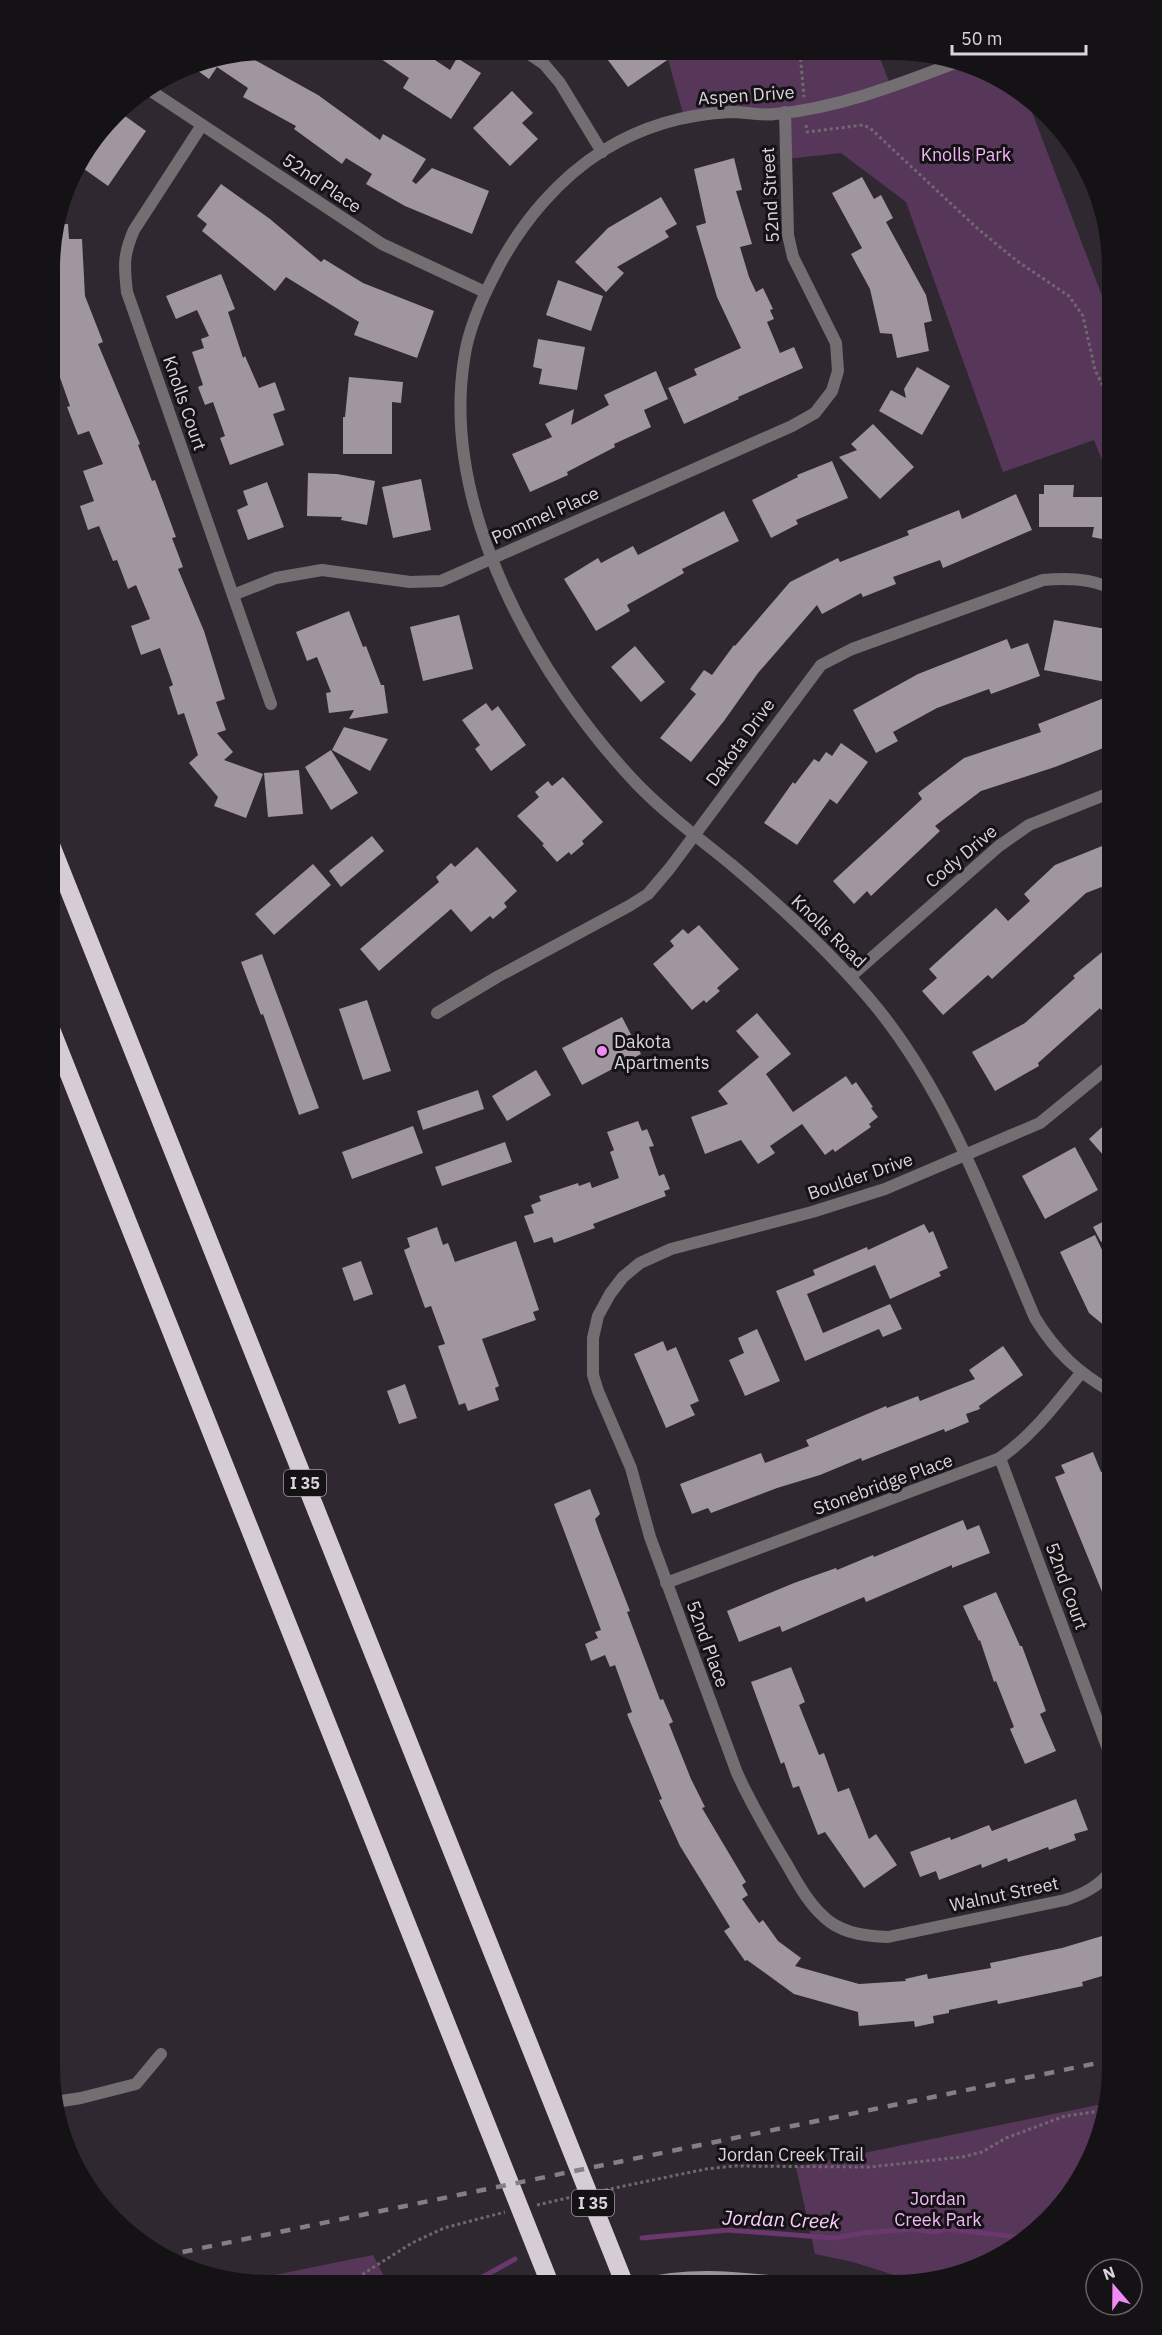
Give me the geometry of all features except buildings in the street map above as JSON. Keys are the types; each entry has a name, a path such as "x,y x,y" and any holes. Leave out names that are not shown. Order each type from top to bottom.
{"highway":[{"name":"I 35","path":"60,868 621,2275"},
{"path":"60,1052 546,2275"}],"street":[{"path":"538,60 560,83 602,152"},
{"name":"Aspen Drive","path":"493,558 471,495 460,431 464,357 485,292 510,244 530,218 572,174 602,152 635,133 684,117 734,112 772,115 828,105 891,87 945,67"},
{"name":"52nd Place","path":"155,94 382,244 485,292"},
{"name":"52nd Street","path":"785,112 788,235 793,257 836,343 837,374"},
{"name":"Knolls Court","path":"202,125 134,230 123,262 127,292 271,704"},
{"name":"Pommel Place","path":"233,595 276,578 322,570 410,582 441,580 792,426 815,413 832,391 837,374"},
{"name":"Knolls Road","path":"493,558 517,614 551,675 582,718 638,785 836,959 905,1044 930,1083 966,1155 1035,1318 1049,1340 1081,1373 1102,1386"},
{"name":"Dakota Drive","path":"437,1012 648,894 821,665 852,649 1042,580 1067,578 1102,584"},
{"name":"Cody Drive","path":"851,976 999,846 1029,825 1102,796"},
{"name":"Boulder Drive","path":"610,1294 622,1278 640,1263 671,1248 812,1212 885,1190 1040,1123 1102,1072"},
{"name":"52nd Place","path":"610,1294 598,1316 593,1338 593,1375 631,1468 650,1537 737,1773 754,1809 805,1895 817,1911 832,1923 849,1932 868,1936 896,1935"},
{"name":"Stonebridge Place","path":"666,1583 1000,1458 1043,1421 1081,1373"},
{"name":"52nd Court","path":"1000,1458 1102,1733"},
{"name":"Walnut Street","path":"896,1935 1065,1900 1081,1895 1102,1881"},
{"path":"63,2101 136,2084 161,2054"}],"path":[{"path":"800,60 807,132 863,125 870,128 978,229 1017,261 1069,296 1083,316 1095,370 1102,384"},
{"name":"Jordan Creek Trail","path":"602,2190 706,2169 733,2166 870,2167 962,2157 982,2152 1006,2138 1065,2116 1097,2112"},
{"path":"537,2205 580,2195"},
{"path":"361,2275 404,2248 444,2228 515,2210"}],"green space":[{"name":"Knolls Park","path":"668,60 881,60 891,87 945,67 986,81 1031,112 1102,296 1102,460 1094,440 1003,472 906,202 841,153 786,159 784,113 684,117"},
{"name":"Jordan Creek Park","path":"1098,2105 1091,2134 1074,2171 1041,2214 1009,2240 986,2254 934,2271 894,2275 853,2262 815,2254 796,2167"},
{"path":"373,2255 383,2275 275,2275"}],"waterway":[{"name":"Jordan Creek","path":"642,2238 728,2230 835,2238 912,2229 934,2232 947,2229 1014,2236"},
{"name":"Jordan Creek","path":"486,2275 515,2259"}],"railway":[{"path":"175,2253 1102,2062"}],"place":[{"name":"Dakota Apartments","path":"602,1051"}]}
